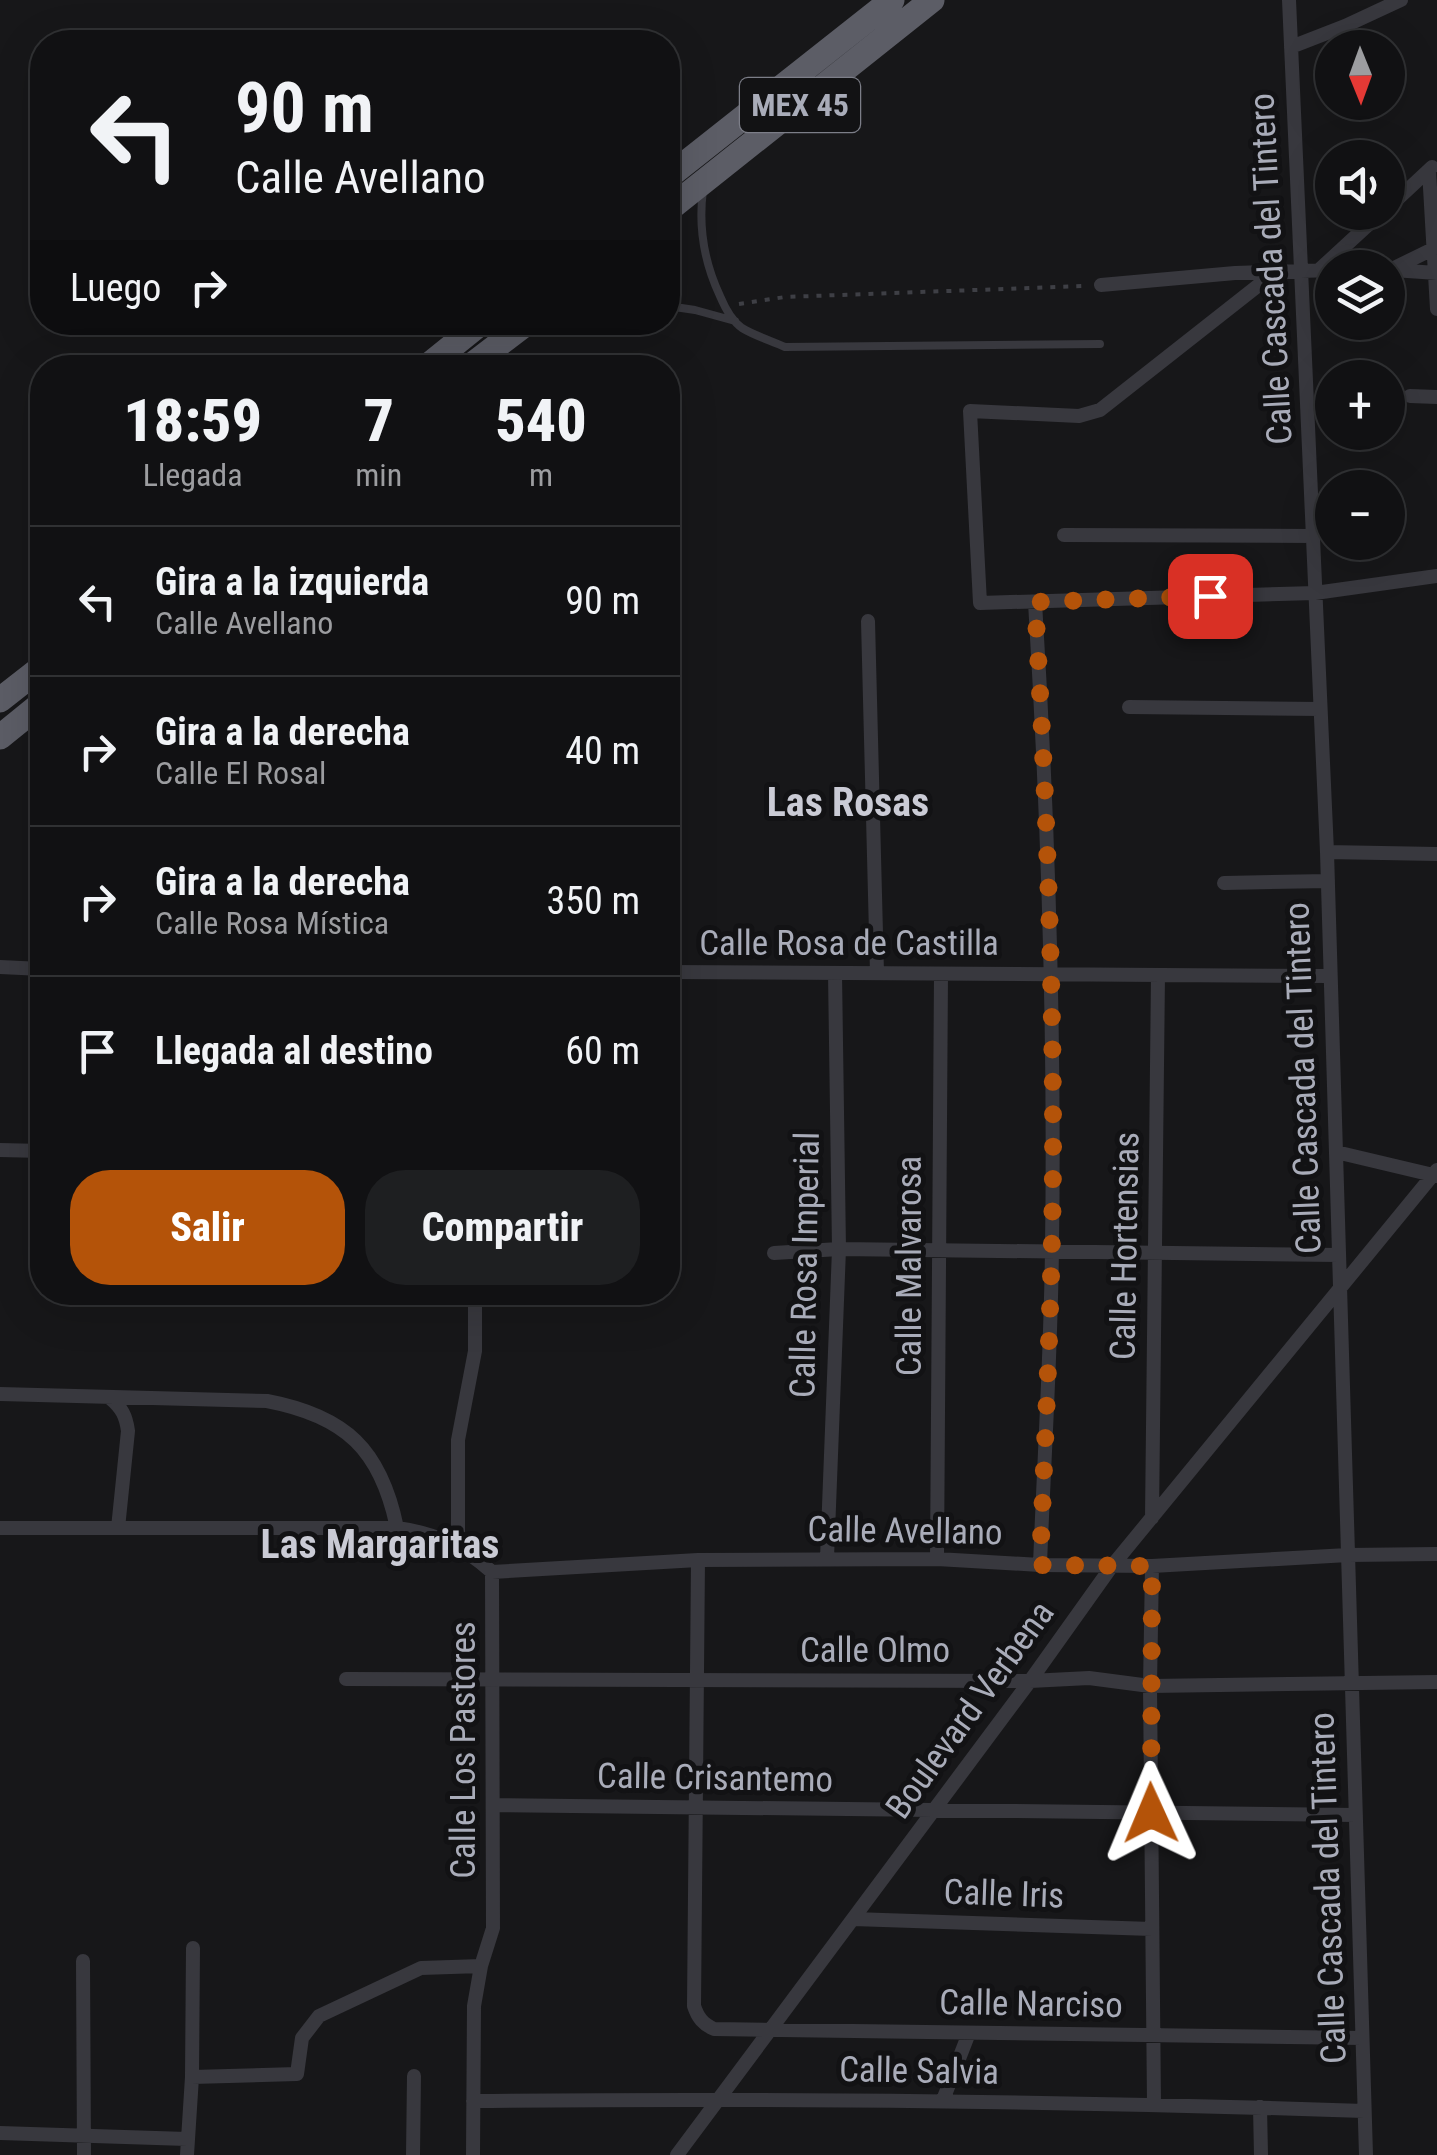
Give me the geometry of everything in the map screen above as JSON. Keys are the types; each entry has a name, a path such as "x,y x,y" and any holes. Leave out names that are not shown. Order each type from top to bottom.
{"highway":[{"name":"MEX 45","path":"680,168 892,0"},
{"name":"MEX 45","path":"680,200 932,0"},
{"path":"441,355 466,335"},
{"path":"485,355 511,335"},
{"path":"0,700 30,676"},
{"path":"0,737 30,713"}],"street":[{"name":"Calle Cascada del Tintero","path":"1289,0 1327,852 1366,2155"},
{"path":"1291,47 1401,0"},
{"path":"1405,192 1433,167"},
{"path":"1433,167 1437,309"},
{"path":"1346,250 1365,230"},
{"path":"1405,263 1436,248"},
{"path":"1278,270 1100,410 1080,416 970,411 980,602 1316,593 1437,576"},
{"path":"1101,285 1315,270"},
{"path":"1405,271 1436,273"},
{"path":"1410,396 1437,397"},
{"path":"1064,535 1313,536"},
{"path":"1035,602 1052,974 1052,1251 1040,1565"},
{"path":"868,621 877,973"},
{"path":"1129,707 1320,709"},
{"path":"1327,852 1437,854"},
{"path":"1224,883 1328,881"},
{"path":"0,967 30,968"},
{"name":"Calle Rosa de Castilla","path":"680,972 1330,976"},
{"name":"Calle Rosa Imperial","path":"827,1558 839,1249 835,973"},
{"name":"Calle Malvarosa","path":"936,1559 941,974"},
{"name":"Calle Hortensias","path":"1152,1518 1158,975"},
{"path":"0,1150 30,1150"},
{"path":"1336,1152 1436,1174"},
{"name":"Boulevard Verbena","path":"678,2155 1112,1566 1436,1174"},
{"path":"774,1252 839,1249 1339,1254"},
{"path":"458,1546 458,1440 475,1350 475,1305"},
{"path":"0,1394 267,1401 300,1407 330,1421 356,1441 377,1468 391,1498 397,1528"},
{"path":"110,1398 121,1408 128,1431 118,1528"},
{"path":"0,1528 397,1528 458,1546 492,1572"},
{"name":"Calle Avellano","path":"492,1572 698,1560 936,1559 1152,1566 1437,1554"},
{"path":"696,1808 698,1560"},
{"path":"1152,1566 1154,2104"},
{"name":"Calle Los Pastores","path":"473,2155 474,2006 493,1928 492,1572"},
{"name":"Calle Olmo","path":"346,1679 1089,1678 1150,1686 1437,1682"},
{"name":"Calle Crisantemo","path":"493,1806 1356,1815"},
{"name":"Calle Narciso","path":"696,1808 694,2006 701,2020 714,2029 1362,2038"},
{"name":"Calle Iris","path":"854,1919 1152,1929"},
{"path":"0,2133 85,2136 187,2147 193,1948"},
{"path":"83,1961 84,2155"},
{"path":"192,2077 297,2074 302,2038 318,2016 421,1968 481,1966"},
{"path":"943,2100 969,2033"},
{"path":"413,2155 414,2076"},
{"name":"Calle Salvia","path":"474,2101 943,2100 1364,2111"},
{"path":"1260,2107 1261,2155"}],"lane":[{"path":"704,180 702,245 724,306 744,329 785,346 1100,344"},
{"path":"680,308 734,321"}],"path":[{"path":"724,306 785,297 1101,285"}],"district":[{"name":"Las Rosas","path":"848,802"},
{"name":"Las Margaritas","path":"380,1544"}],"route":[{"path":"1151,1813 1152,1566 1040,1565 1053,1113 1048,850 1035,602 1210,596"}]}
